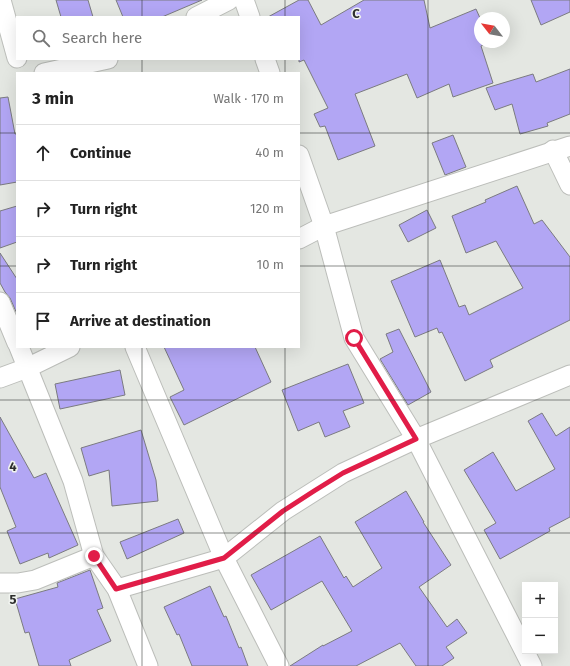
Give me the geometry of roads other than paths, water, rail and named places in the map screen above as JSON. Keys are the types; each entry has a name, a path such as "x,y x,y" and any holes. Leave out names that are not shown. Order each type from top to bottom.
{"street":[{"path":"1,0 16,54"},
{"path":"198,16 229,0"},
{"path":"244,0 250,16"},
{"path":"18,60 21,72"},
{"path":"49,72 103,60"},
{"path":"265,60 270,72"},
{"path":"300,238 324,226 562,148 570,184"},
{"path":"300,158 324,226 354,338 416,439 532,666"},
{"path":"0,302 16,341"},
{"path":"19,348 73,481 94,556 116,589 148,666"},
{"path":"0,378 27,368 68,348"},
{"path":"135,348 224,558 280,666"},
{"path":"116,589 224,558 283,511 343,473 416,439 570,375"},
{"path":"0,583 18,583 35,580 94,556"}]}
